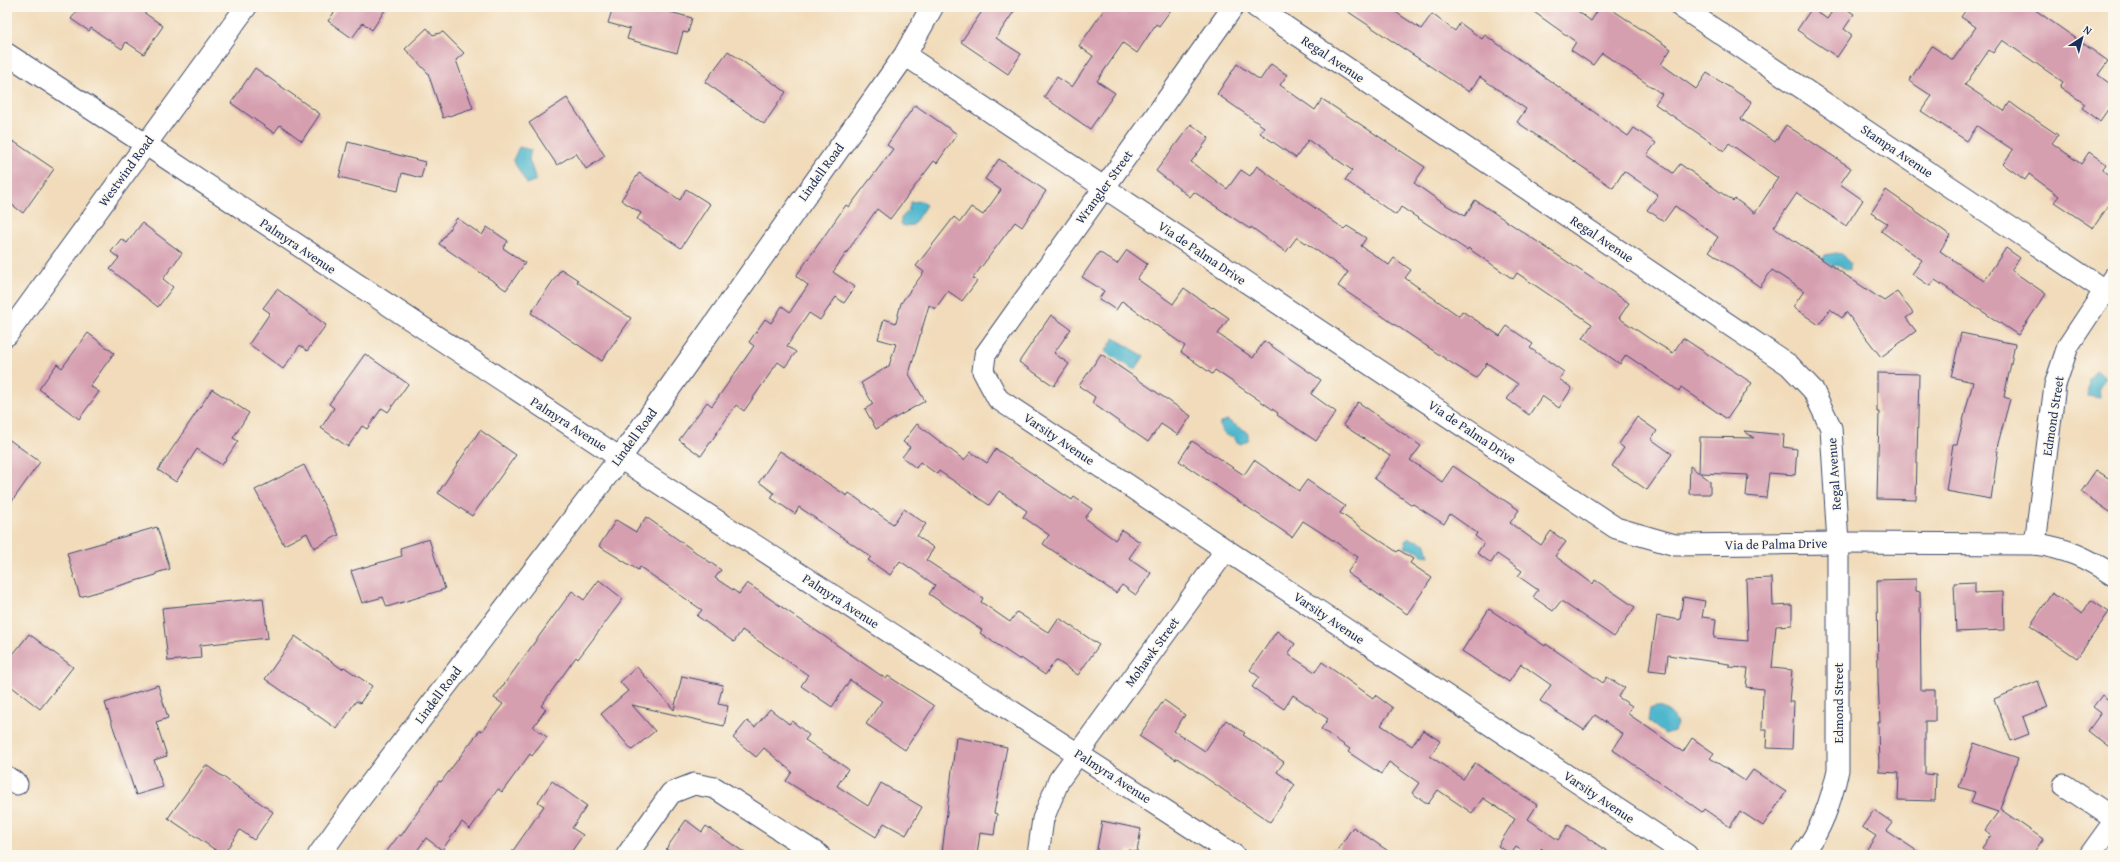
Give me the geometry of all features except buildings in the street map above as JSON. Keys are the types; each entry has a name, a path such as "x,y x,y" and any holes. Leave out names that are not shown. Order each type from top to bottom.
{"street":[{"name":"Westwind Road","path":"7,335 246,7"},
{"name":"Lindell Road","path":"319,855 357,802 620,458 905,55 932,7"},
{"name":"Wrangler Street","path":"983,371 985,355 1233,7"},
{"name":"Regal Avenue","path":"1256,7 1789,365 1813,390 1831,428 1838,543"},
{"name":"Stampa Avenue","path":"1681,7 2110,288"},
{"name":"Palmyra Avenue","path":"7,54 146,144 272,230 620,458 1234,855"},
{"name":"Via de Palma Drive","path":"905,55 1616,528 1675,545 1838,543 2035,544 2057,547 2092,561 2113,575"},
{"name":"Edmond Street","path":"2035,544 2055,386 2068,346 2110,288"},
{"name":"Varsity Avenue","path":"983,371 998,399 1686,855"},
{"name":"Edmond Street","path":"1802,855 1815,838 1831,802 1838,770 1838,543"},
{"name":"Mohawk Street","path":"1038,855 1043,819 1059,780 1226,550"},
{"path":"627,855 671,793 694,784 715,788 819,855"},
{"path":"2064,785 2113,818"},
{"path":"2097,853 2113,823"}],"water":[{"path":"519,147 531,150 529,159 536,180 527,184 513,160"},
{"path":"921,201 926,205 913,225 904,226 901,224 901,218 908,211 911,202"},
{"path":"1836,253 1841,254 1850,263 1850,270 1836,265 1828,268 1822,262 1825,255"},
{"path":"1114,338 1144,356 1135,370 1105,352"},
{"path":"2096,370 2106,377 2099,388 2100,398 2087,396 2089,380"},
{"path":"1227,420 1248,433 1248,440 1241,444 1237,442 1233,436 1228,436 1224,433 1221,429 1220,423"},
{"path":"1409,538 1426,544 1429,556 1422,555 1417,550 1406,548 1405,541"},
{"path":"1655,707 1672,714 1677,724 1674,731 1665,734 1648,721 1650,709"}]}
